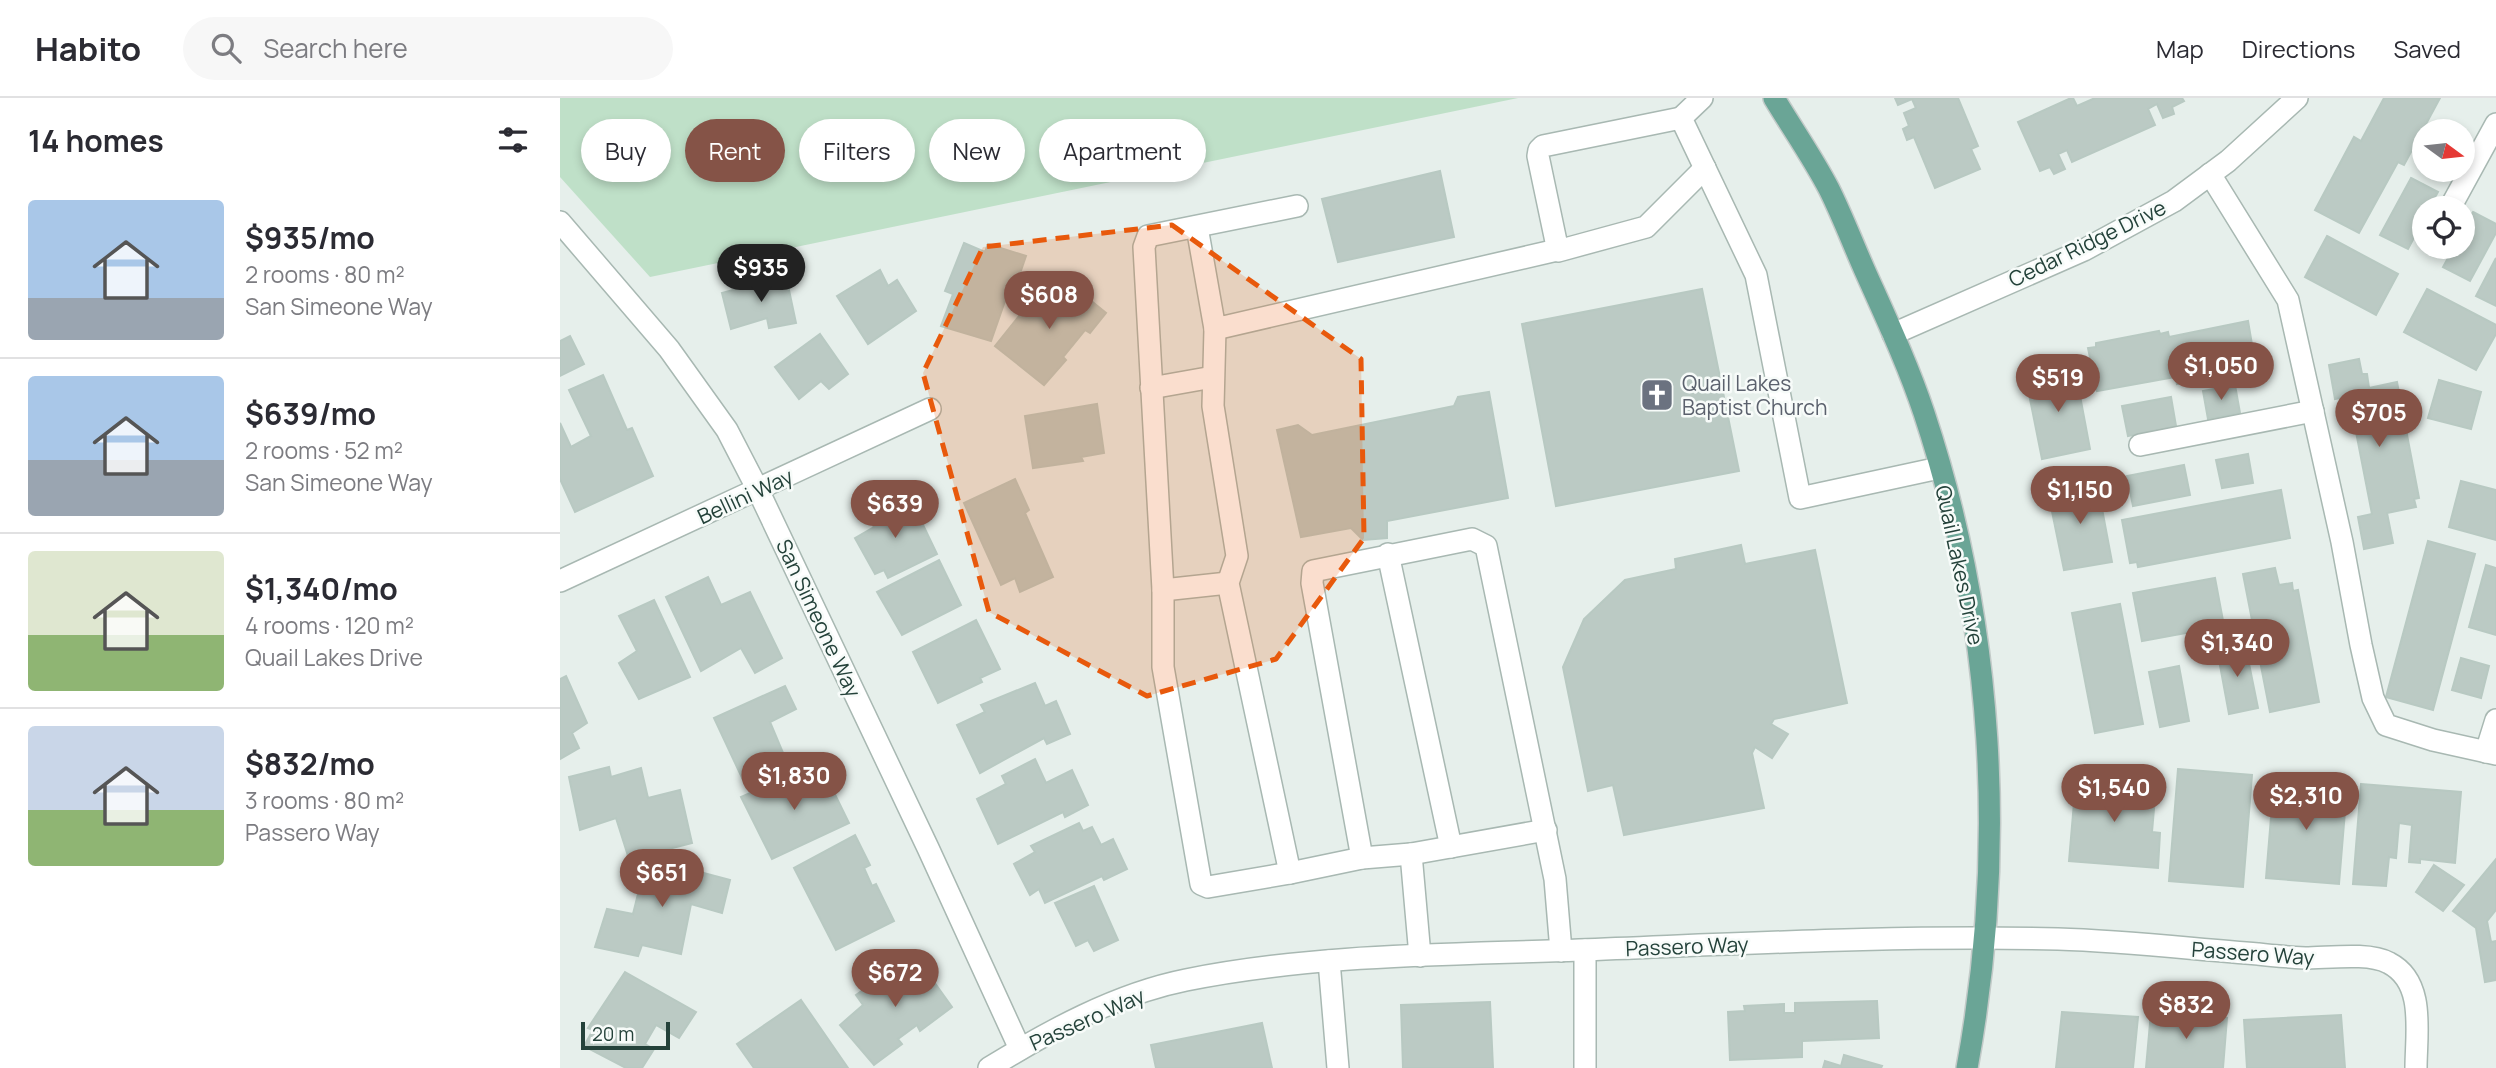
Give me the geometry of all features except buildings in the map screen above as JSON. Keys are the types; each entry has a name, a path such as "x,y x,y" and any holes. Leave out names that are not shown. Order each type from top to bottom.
{"main road":[{"name":"Quail Lakes Drive","path":"1774,98 1828,188 1893,334 1924,413 1956,526 1975,625 1986,726 1990,864 1977,1012 1967,1068"}],"street":[{"path":"1557,250 1539,150 1543,146 1681,118 1702,98"},
{"name":"Cedar Ridge Drive","path":"1893,334 2084,250 2174,201 2228,161 2297,98"},
{"path":"1681,118 1756,275 1800,498 1939,468"},
{"path":"2457,196 2496,124"},
{"path":"1215,329 1646,228 1705,168"},
{"path":"2210,174 2288,300 2342,542 2373,698 2386,725 2433,740 2491,753 2496,720"},
{"path":"1297,206 1148,236 1144,247 1163,590 1163,667 1201,884 1208,887 1362,858 1411,855 1546,830"},
{"name":"San Simeone Way","path":"560,222 669,349 727,430 928,848 1020,1049"},
{"path":"1197,227 1215,329 1213,406 1237,556 1228,583 1290,873"},
{"path":"1151,388 1213,377"},
{"name":"Bellini Way","path":"560,581 930,409"},
{"path":"2140,446 2313,411"},
{"path":"1362,858 1312,583 1313,571 1472,539 1486,546 1546,830 1555,879 1561,951"},
{"path":"1388,554 1451,847"},
{"path":"1163,590 1228,583"},
{"path":"1411,855 1420,956"},
{"name":"Passero Way","path":"989,1068 1096,1010 1139,993 1183,980 1290,964 1420,956 1896,938 2059,939 2302,958 2377,958 2391,964 2409,980 2416,1000 2416,1068"},
{"path":"1585,950 1586,1068"},
{"path":"1329,961 1338,1068"}],"highlighted area":[{"path":"1172,225 1361,359 1364,538 1276,659 1147,696 989,612 923,373 983,247"}],"green space":[{"path":"560,98 1518,98 1206,162 1206,119 1039,119 1039,182 1111,182 650,277 560,177"}],"place":[{"name":"Quail Lakes Baptist Church","path":"1657,395"}]}
